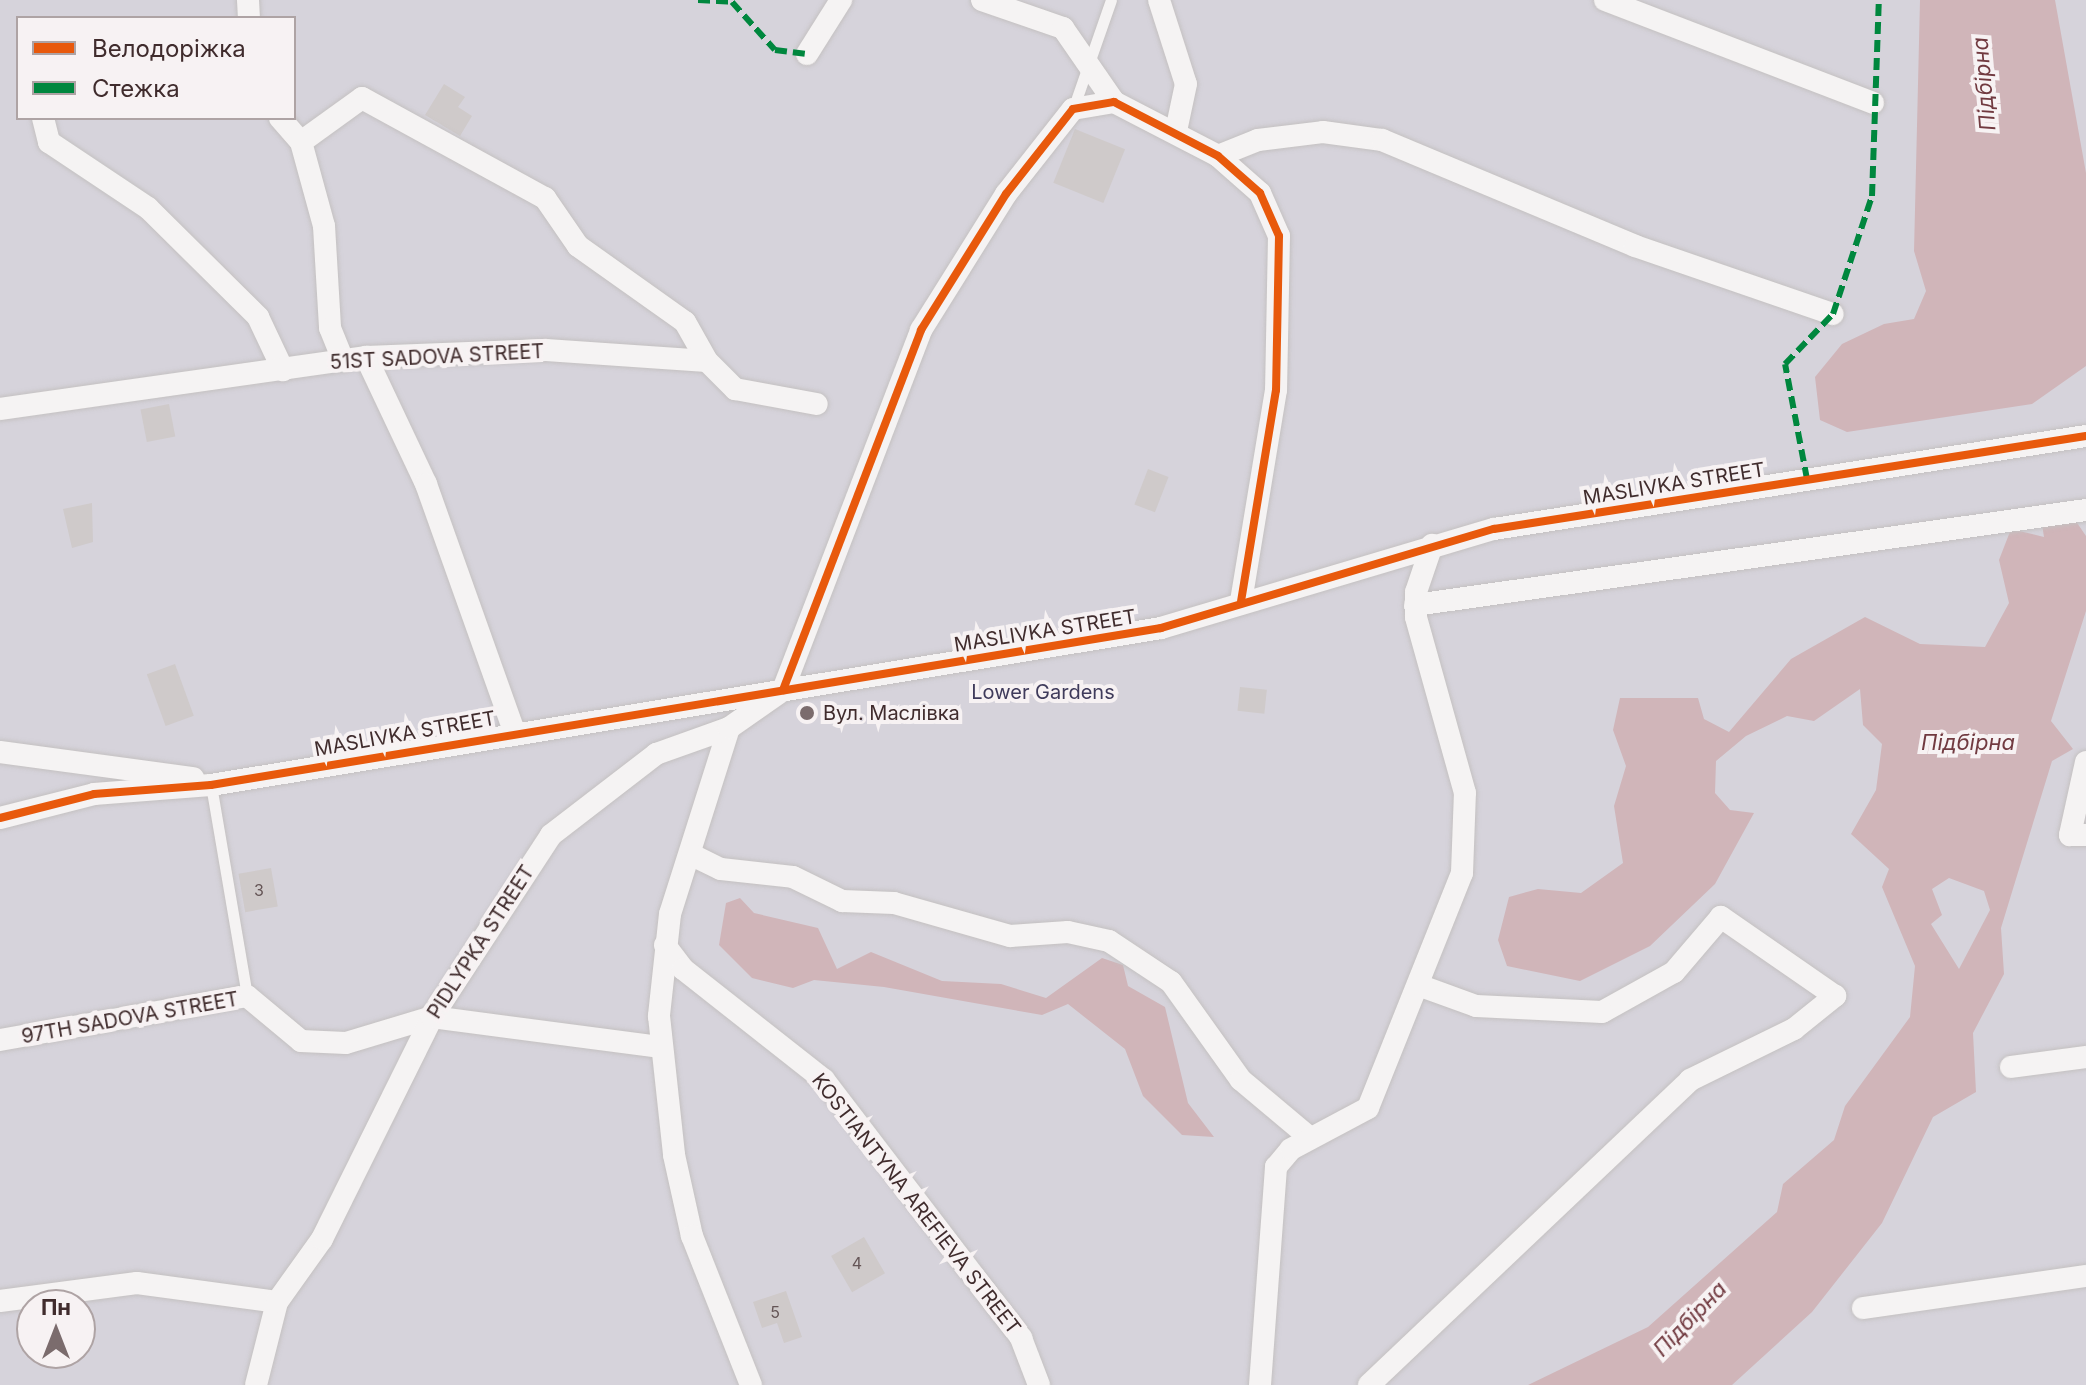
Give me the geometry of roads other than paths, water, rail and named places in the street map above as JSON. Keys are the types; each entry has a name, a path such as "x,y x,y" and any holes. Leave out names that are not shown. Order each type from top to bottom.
{"street":[{"path":"807,54 841,0"},
{"path":"982,0 1063,28 1114,102 1176,131 1218,156 1260,193 1279,236 1283,279 1276,390 1241,601"},
{"path":"1159,0 1186,84 1176,131"},
{"path":"1605,0 1873,103"},
{"path":"301,142 362,98 545,198 578,246 685,322 707,361 735,389 817,404"},
{"path":"783,690 921,330 1006,194 1073,109 1114,102"},
{"path":"44,120 49,142 148,208 258,317 283,370"},
{"path":"282,120 301,142 324,226 330,328 343,361"},
{"path":"1218,156 1258,140 1323,132 1382,140 1635,246 1833,314"},
{"name":"51ST SADOVA STREET","path":"0,409 366,357 546,350 707,361"},
{"path":"366,357 426,484 514,731"},
{"name":"MASLIVKA STREET","path":"0,818 69,801 211,785 514,731 1161,628 1432,545 1573,515 2086,436"},
{"path":"1415,605 2044,510 2086,510"},
{"path":"1260,1385 1276,1167 1301,1143 1368,1108 1421,986 1462,873 1467,828 1465,793 1415,605 1432,545"},
{"name":"PIDLYPKA STREET","path":"256,1385 277,1302 322,1239 432,1017 551,835 656,754 729,728 783,690"},
{"path":"729,728 665,945 661,1047 692,1236 751,1385"},
{"path":"0,752 211,785"},
{"path":"54,759 74,779 69,801"},
{"path":"2078,835 2086,762"},
{"path":"692,855 721,869 793,877 842,901 894,903 1010,936 1068,932 1109,941 1171,982 1241,1080 1301,1143"},
{"path":"1369,1385 1690,1080 1794,1029 1835,996 1721,917 1674,972 1602,1012 1476,1006 1421,986"},
{"name":"KOSTIANTYNA AREFIEVA STREET","path":"665,945 683,969 824,1080 1021,1338 1039,1385"},
{"name":"97TH SADOVA STREET","path":"0,1040 247,996 301,1041 346,1043 432,1017"},
{"path":"432,1017 661,1047"},
{"path":"2011,1067 2086,1057"},
{"path":"1863,1308 2086,1276"},
{"path":"0,1301 137,1283 277,1302"}],"lane":[{"path":"1073,109 1111,0"},
{"path":"211,785 247,996"}],"water":[{"path":"1920,0 2055,0 2086,173 2086,366 2032,404 1847,432 1820,420 1815,377 1842,344 1884,324 1914,319 1926,291 1914,251"},
{"name":"Підбірна","path":"2071,514 2086,536 2086,611 2051,721 2073,749 2052,761 2001,928 2004,974 1973,1033 1976,1092 1933,1117 1882,1223 1812,1312 1732,1385 1528,1385 1648,1327 1777,1212 1783,1184 1834,1140 1845,1106 1910,1017 1915,966 1882,887 1889,869 1851,834 1876,790 1882,744 1863,725 1860,689 1814,721 1787,716 1746,736 1716,761 1715,793 1730,810 1754,813 1715,884 1650,946 1580,981 1507,966 1498,940 1509,897 1538,889 1581,893 1623,863 1614,806 1626,766 1613,730 1620,698 1698,698 1704,719 1729,732 1791,659 1865,617 1920,644 1985,647 2009,603 1999,560 2011,529 2044,537 2041,518","holes":["1949,878 1984,891 1990,910 1959,969 1931,924 1942,915 1932,889"]},
{"path":"740,898 754,913 818,928 837,969 871,952 942,981 1001,984 1046,998 1102,958 1123,965 1128,986 1165,1007 1188,1103 1214,1137 1182,1135 1143,1096 1125,1049 1068,1004 1042,1015 884,987 814,980 793,988 752,978 719,945 726,903"}],"place":[{"name":"Вул. Маслівка","path":"807,713"}],"park label":[{"name":"Lower Gardens","path":"1043,692"}]}
